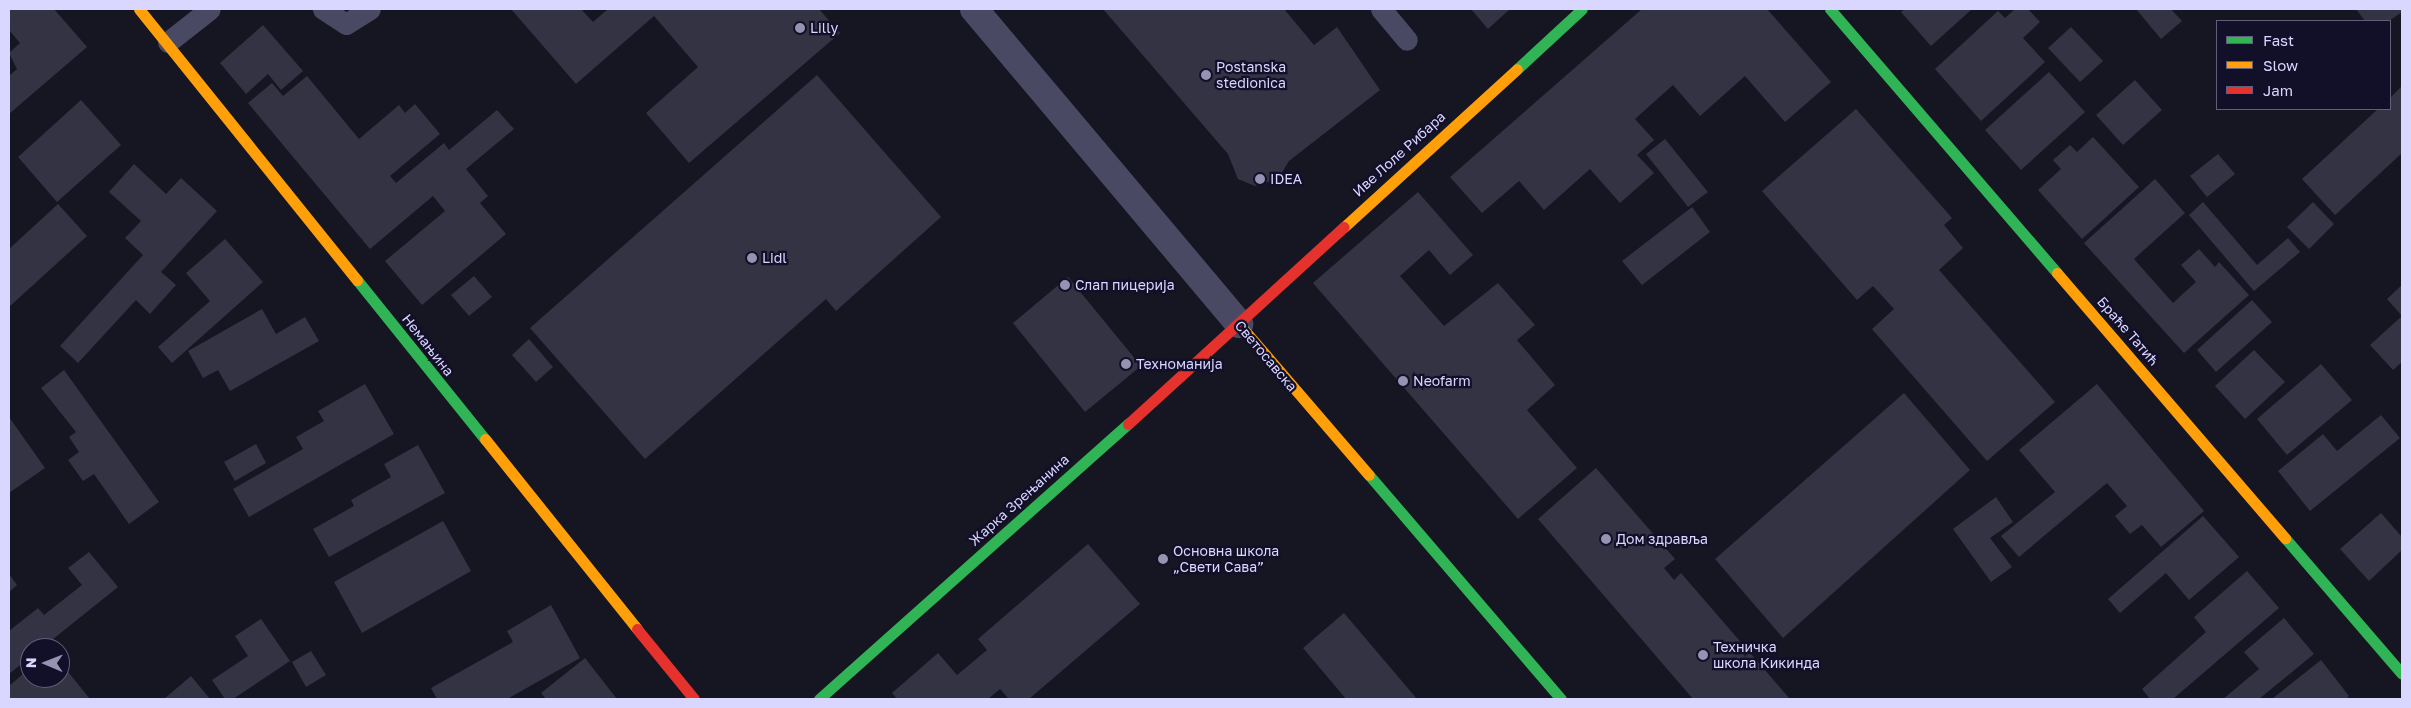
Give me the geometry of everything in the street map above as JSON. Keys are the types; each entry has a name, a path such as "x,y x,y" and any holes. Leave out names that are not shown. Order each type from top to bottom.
{"street":[{"name":"Немањина","path":"139,9 168,42 578,559 694,699"},
{"name":"Светосавска","path":"974,9 1239,324 1561,699"},
{"name":"Иве Лоле Рибара","path":"1239,324 1582,9"},
{"name":"Браће Татић","path":"1830,9 2402,674"},
{"name":"Жарка Зрењанина","path":"819,699 1239,324"}],"lane":[{"path":"168,42 210,9"},
{"path":"323,9 346,24 370,9"},
{"path":"1381,9 1407,40"}],"building":[{"path":"9,9 54,9 87,47 9,114 9,76 17,69 9,53 20,43 9,30"},
{"path":"511,9 581,9 593,22 608,9 819,9 840,33 689,163 646,113 698,67 654,16 576,84"},
{"path":"1103,9 1284,9 1314,45 1337,27 1380,90 1289,161 1278,179 1255,186 1238,179 1228,154"},
{"path":"1471,9 1510,9 1488,29"},
{"path":"1642,9 1767,9 1831,82 1785,122 1745,76 1700,116 1673,85 1635,119 1654,140 1637,155 1654,173 1620,203 1590,169 1544,210 1519,181 1482,213 1450,177"},
{"path":"1905,9 1972,9 1931,46 1901,12"},
{"path":"2015,9 2028,9 2040,22 2023,38 2045,62 1981,121 1935,69 1998,11 2005,18"},
{"path":"2136,9 2171,9 2182,21 2161,39"},
{"path":"2356,9 2402,9 2402,12 2390,20 2364,20"},
{"path":"263,25 303,71 281,90 268,74 246,94 220,63"},
{"path":"2071,27 2103,61 2080,82 2048,48"},
{"path":"2049,72 2085,112 2021,170 1985,130"},
{"name":"Lidl","path":"817,75 941,217 836,311 826,299 645,459 530,328"},
{"path":"307,76 359,139 399,105 405,113 415,104 440,134 390,176 396,183 444,143 449,150 497,110 514,129 466,169 488,196 480,203 506,234 422,305 385,261 445,211 433,196 370,249 248,103 272,83 283,96"},
{"path":"2135,80 2162,110 2123,145 2096,115"},
{"path":"2402,86 2402,153 2335,215 2302,179 2377,110 2391,110 2391,97"},
{"path":"81,100 121,145 57,202 18,157"},
{"path":"1856,109 1952,218 1944,225 1963,248 1939,270 2055,402 1987,461 1872,329 1894,309 1873,286 1857,300 1762,191"},
{"path":"2093,137 2139,187 2082,239 2038,190 2061,169 2053,160 2070,145 2077,152"},
{"path":"1665,139 1708,192 1688,207 1646,154"},
{"path":"2218,154 2235,174 2207,197 2190,176"},
{"path":"134,164 166,194 181,178 217,211 161,272 176,285 150,314 136,300 78,363 60,346 143,255 125,238 141,221 109,192"},
{"path":"2155,179 2185,213 2134,259 2173,303 2196,282 2181,265 2199,249 2215,267 2219,262 2249,295 2184,353 2084,243"},
{"path":"1418,192 1473,255 1450,275 1429,250 1400,276 1444,326 1498,283 1535,325 1517,340 1555,385 1527,410 1577,468 1518,519 1313,283"},
{"path":"2203,202 2257,265 2288,238 2300,252 2254,291 2189,215"},
{"path":"2313,202 2334,224 2309,249 2287,227"},
{"path":"58,204 87,236 9,307 9,249"},
{"path":"1692,207 1710,232 1642,285 1622,261"},
{"path":"225,239 263,282 172,363 158,347 210,301 186,273"},
{"path":"474,276 492,297 469,316 451,295"},
{"path":"1068,277 1141,366 1085,412 1013,323"},
{"path":"2402,285 2402,316 2387,299"},
{"path":"2252,300 2272,322 2216,372 2197,350"},
{"path":"262,309 276,334 305,317 319,341 230,391 218,370 203,378 188,351"},
{"path":"2402,316 2402,362 2393,370 2370,345"},
{"path":"529,339 553,367 536,382 512,355"},
{"path":"2254,350 2285,382 2245,419 2215,386"},
{"path":"2321,364 2352,400 2287,455 2257,419"},
{"path":"64,370 159,502 129,524 94,474 83,481 68,460 79,452 69,437 76,432 41,388"},
{"path":"365,384 394,434 249,517 233,489 303,449 296,437 324,421 318,411"},
{"path":"2097,384 2204,511 2161,547 2142,525 2130,534 2115,516 2127,506 2107,483 2019,557 2001,536 2055,492 2019,450"},
{"path":"1904,393 1970,470 1783,638 1715,559"},
{"path":"2381,415 2400,438 2310,511 2278,471 2323,434 2337,451"},
{"path":"9,417 45,468 9,493"},
{"path":"256,444 266,463 235,481 224,462"},
{"path":"418,445 445,493 329,557 313,529 354,506 351,500 391,477 384,464"},
{"path":"1596,468 1675,559 1664,568 1674,580 1681,573 1790,699 1693,699 1538,519"},
{"path":"1996,497 2013,522 1990,538 2012,567 1991,582 1953,529"},
{"path":"2381,513 2402,537 2402,550 2369,581 2340,549"},
{"path":"2203,516 2239,557 2189,600 2166,573 2120,613 2108,599"},
{"path":"443,521 471,571 362,633 334,582"},
{"path":"1088,544 1140,604 1029,699 1009,699 1000,689 988,699 897,699 892,693 938,653 957,675 987,650 978,639"},
{"path":"89,552 118,587 54,638 20,638 20,665 9,674 9,631 38,608 44,615 82,585 68,568"},
{"path":"2247,571 2279,608 2173,699 2150,699 2142,689 2206,632 2194,617"},
{"path":"9,574 17,585 9,592"},
{"path":"551,605 580,658 507,699 437,699 431,688 513,642 507,631"},
{"path":"1344,613 1417,699 1346,699 1303,648"},
{"path":"2284,618 2314,654 2259,699 2223,699 2259,669 2244,652"},
{"path":"261,619 290,661 233,699 225,699 212,680 248,656 235,636"},
{"path":"311,651 326,675 306,687 292,662"},
{"path":"585,658 617,699 546,699 541,693"},
{"path":"2321,660 2349,696 2346,699 2272,699"},
{"path":"70,674 90,699 9,699 9,686 20,677 20,688 70,688"},
{"path":"191,676 210,699 164,699"}],"traffic: fast":[{"path":"1517,69 1582,9"},
{"path":"1830,9 2057,273"},
{"path":"357,280 485,439"},
{"path":"819,699 1128,424"},
{"path":"1369,475 1561,699"},
{"path":"2285,538 2402,674"}],"traffic: slow":[{"path":"139,9 357,280"},
{"path":"1344,227 1517,69"},
{"path":"2057,273 2285,538"},
{"path":"1239,324 1369,475"},
{"path":"485,439 637,629"}],"traffic: jam":[{"path":"1128,424 1344,227"},
{"path":"637,629 694,699"}],"place":[{"name":"Lilly","path":"800,28"},
{"name":"Postanska stedionica","path":"1206,75"},
{"name":"IDEA","path":"1260,179"},
{"name":"Lidl","path":"752,258"},
{"name":"Слап пицерија","path":"1065,285"},
{"name":"Техноманија","path":"1126,364"},
{"name":"Neofarm","path":"1403,381"},
{"name":"Дом здравља","path":"1606,539"},
{"name":"Основна школа „Свети Сава”","path":"1163,559"},
{"name":"Техничка школа Кикинда","path":"1703,655"}]}
